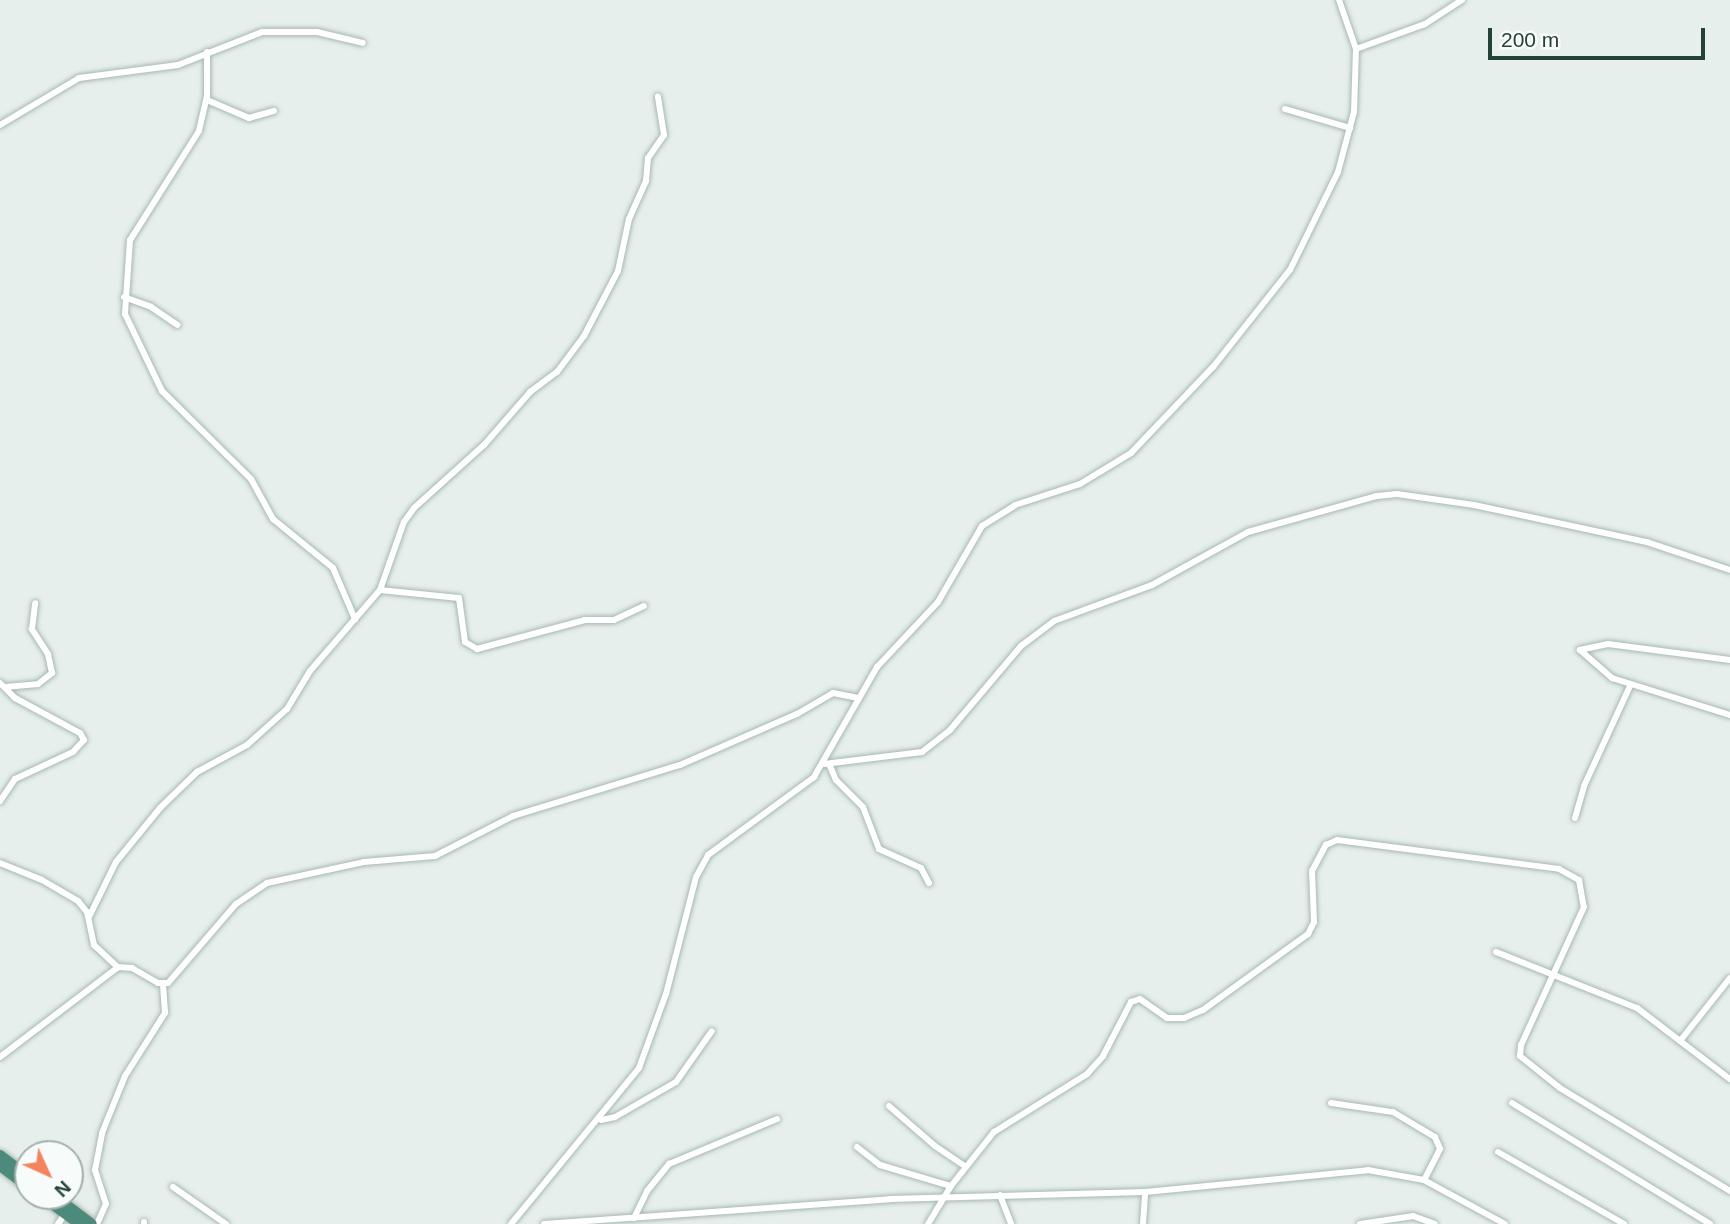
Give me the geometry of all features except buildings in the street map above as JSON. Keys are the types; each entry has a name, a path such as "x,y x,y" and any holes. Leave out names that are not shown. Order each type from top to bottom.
{"highway":[{"path":"0,1154 14,1165"},
{"path":"78,1210 99,1223"},
{"path":"62,1219 79,1224"}],"street":[{"path":"511,1224 601,1119 646,1055 704,859 806,786 827,765 859,698 885,656 947,590 982,526 1015,505 1080,484 1119,462 1213,368 1302,251 1338,173 1350,128 1358,79 1356,49 1339,0"},
{"path":"1356,49 1437,19 1462,0"},
{"path":"0,125 79,78 178,65 207,52 275,30 340,35 363,43"},
{"path":"207,52 207,100 199,131 132,234 124,297 134,338 162,391 251,479 273,519 333,568 355,618"},
{"path":"89,917 116,862 160,808 197,772 247,745 287,709 310,671 380,590 404,522 414,508 484,445 530,391 557,372 584,335 618,271 629,219 646,181 648,158 664,135 657,96"},
{"path":"207,100 249,118 274,111"},
{"path":"1285,109 1350,128"},
{"path":"124,297 151,307 178,325"},
{"path":"827,765 922,752 950,730 1021,646 1054,621 1153,585 1248,532 1377,496 1397,494 1474,505 1647,542 1730,570"},
{"path":"380,590 459,598 466,642 477,649 585,620 614,620 644,606"},
{"path":"2,685 38,684 52,673 48,654 34,634 35,603"},
{"path":"1730,660 1608,644 1580,650 1612,678 1730,715"},
{"path":"1575,818 1584,786 1631,684"},
{"path":"0,801 25,772 73,752 84,740 80,733 42,715 2,685"},
{"path":"163,984 174,978 236,904 267,883 364,862 435,856 513,816 680,765 797,714 833,693 859,698"},
{"path":"827,765 836,780 863,807 879,849 917,865 929,883"},
{"path":"928,1224 965,1166 994,1132 1087,1074 1103,1056 1131,1002 1140,999 1167,1018 1184,1018 1223,996 1308,933 1314,922 1312,871 1326,845 1337,840 1572,873 1585,898 1555,977 1521,1045 1524,1061 1560,1088 1730,1191"},
{"path":"0,863 56,887 84,907 89,917 94,945 118,967 132,968 163,984"},
{"path":"1496,952 1637,1008 1730,1079"},
{"path":"0,1057 118,967"},
{"path":"1679,1041 1730,978"},
{"path":"99,1223 106,1204 95,1170 102,1133 125,1076 165,1013 163,984"},
{"path":"601,1119 615,1116 676,1082 712,1031"},
{"path":"1331,1103 1393,1112 1434,1137 1440,1149 1424,1180"},
{"path":"1512,1103 1710,1224"},
{"path":"889,1107 934,1146 965,1166"},
{"path":"634,1218 646,1191 669,1164 777,1119"},
{"path":"857,1147 880,1165 951,1186"},
{"path":"1499,1152 1624,1224"},
{"path":"544,1224 943,1198 1145,1192 1368,1170 1424,1180 1505,1224"},
{"path":"173,1187 226,1224"},
{"path":"1143,1224 1145,1192"},
{"path":"1000,1195 1011,1224"},
{"path":"1360,1224 1394,1220 1435,1224"}]}
